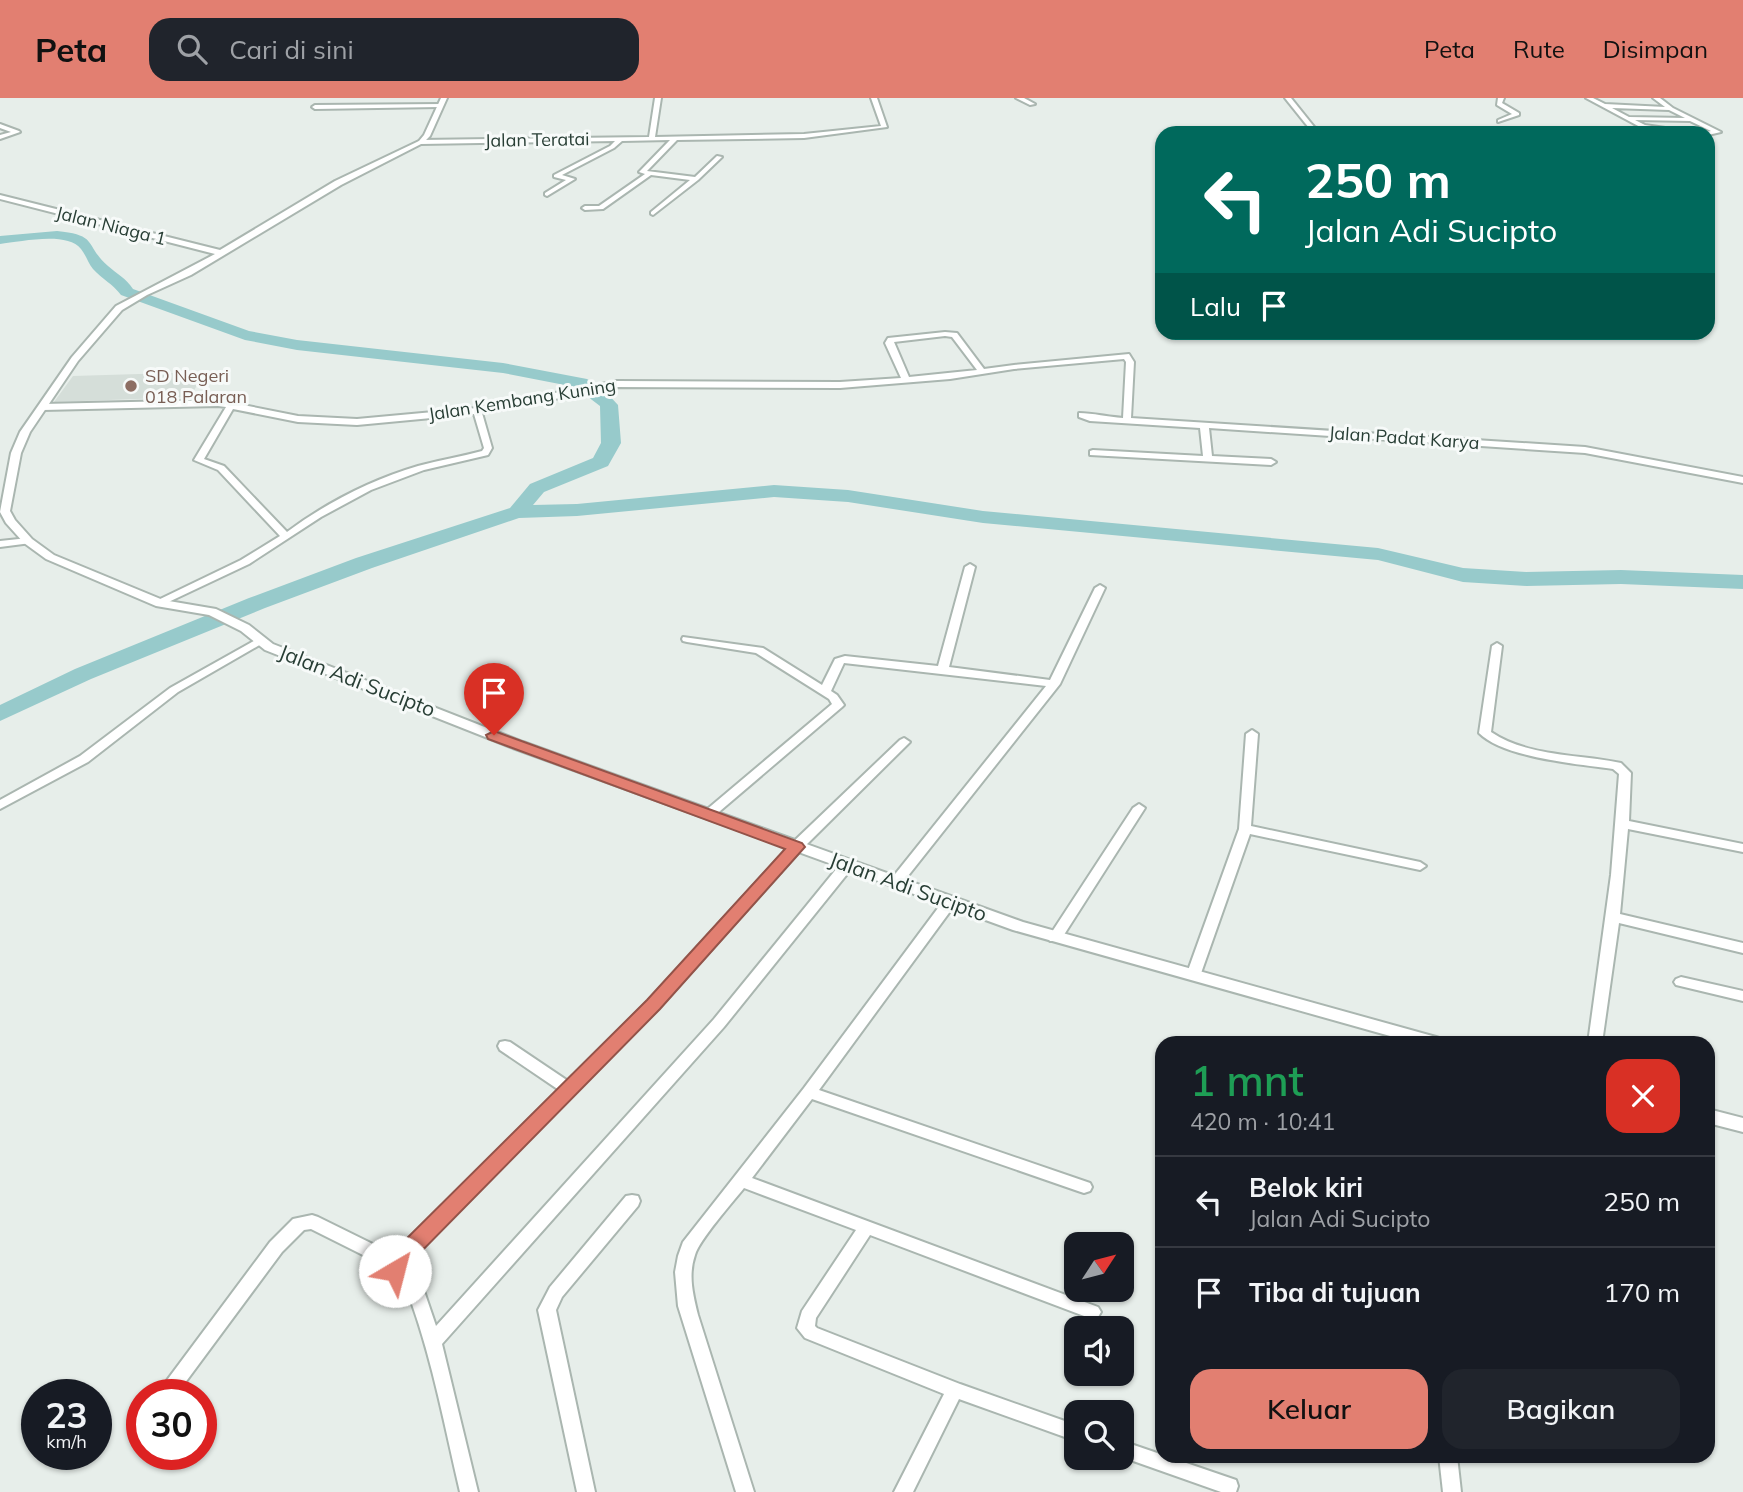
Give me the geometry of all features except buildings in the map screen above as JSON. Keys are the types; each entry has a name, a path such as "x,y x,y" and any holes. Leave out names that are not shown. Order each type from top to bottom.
{"street":[{"path":"658,98 652,138 804,136 884,127 874,98"},
{"path":"1020,98 1032,104"},
{"path":"1288,98 1311,126"},
{"path":"1500,121 1517,114 1499,104 1501,98"},
{"path":"1590,98 1642,126"},
{"path":"1656,98 1671,110 1704,126"},
{"path":"28,541 10,521 5,503 20,442 75,359 113,314 126,303 177,279 338,183 421,142 427,136 442,102 316,107"},
{"path":"1604,106 1671,110"},
{"path":"1621,117 1692,121"},
{"path":"0,125 17,131 0,137"},
{"path":"676,137 641,171 696,179"},
{"path":"547,194 572,179 556,176 611,147 621,138"},
{"name":"Jalan Teratai","path":"421,142 652,138"},
{"path":"653,213 719,157"},
{"path":"585,208 602,207 649,174"},
{"name":"Jalan Niaga 1","path":"0,197 222,253"},
{"path":"906,380 889,343 891,340 954,335 982,372"},
{"path":"1082,415 1127,420 1130,362 1126,356"},
{"name":"Jalan Kembang Kuning","path":"43,407 200,403 231,405 298,419 329,422 477,411 603,386 840,385 1126,356"},
{"path":"231,405 199,460 222,468 286,537"},
{"path":"160,603 265,552 312,517 360,492 423,468 485,453 488,448 477,411"},
{"name":"Jalan Padat Karya","path":"1127,420 1585,450 1743,480"},
{"path":"1204,425 1208,458"},
{"path":"1093,453 1271,462"},
{"path":"0,544 28,541"},
{"name":"Jalan Adi Sucipto","path":"28,541 50,557 160,603 212,612 240,625 259,641 518,745 949,903 1055,938 1407,1036"},
{"path":"943,670 970,567"},
{"path":"895,883 1054,684 1100,588"},
{"path":"687,639 759,650 837,701 835,709 709,814"},
{"path":"0,804 84,759 174,690 259,641"},
{"path":"1497,646 1485,733 1494,741 1510,746 1621,767 1625,773 1623,824 1613,917 1596,1036"},
{"path":"825,692 839,661 845,659 1054,684"},
{"path":"1193,976 1244,830 1252,734"},
{"path":"469,1492 433,1342 416,1291 395,1271 395,1263 654,1004 796,847 904,742"},
{"path":"1055,938 1139,808"},
{"path":"1623,824 1743,848"},
{"path":"1244,830 1420,866"},
{"path":"433,1342 719,1023 847,865"},
{"path":"745,1492 689,1315 683,1289 682,1262 690,1247 949,903"},
{"path":"1613,917 1743,948"},
{"path":"1681,982 1743,996"},
{"path":"505,1046 568,1089"},
{"path":"809,1092 1084,1187"},
{"path":"1715,1118 1743,1125"},
{"path":"741,1180 1091,1312"},
{"path":"586,1492 547,1310 549,1301 556,1292 632,1201"},
{"path":"177,1379 276,1247 299,1224 312,1222 395,1263"},
{"path":"866,1228 808,1316 806,1328 811,1334 1064,1429"},
{"path":"903,1492 955,1390"},
{"path":"1134,1453 1155,1461"},
{"path":"1162,1463 1228,1486"},
{"path":"1449,1463 1452,1492"}],"shaded area":[{"name":"SD Negeri 018 Palaran","path":"205,372 190,397 54,402 73,376"}],"waterway":[{"path":"0,240 44,235 78,239 87,246 100,267 127,292 245,335 297,345 503,368 581,383 609,405 611,443 601,462 537,488 517,512"},
{"path":"517,512 577,510 774,491 848,496 983,517 1378,554 1463,575 1526,579 1621,577 1743,582"},
{"path":"0,714 83,674 257,603 364,563 517,512"}],"place":[{"name":"SD Negeri 018 Palaran","path":"131,386"}],"route":[{"path":"395,1271 395,1263 654,1004 796,847 494,735"}]}
